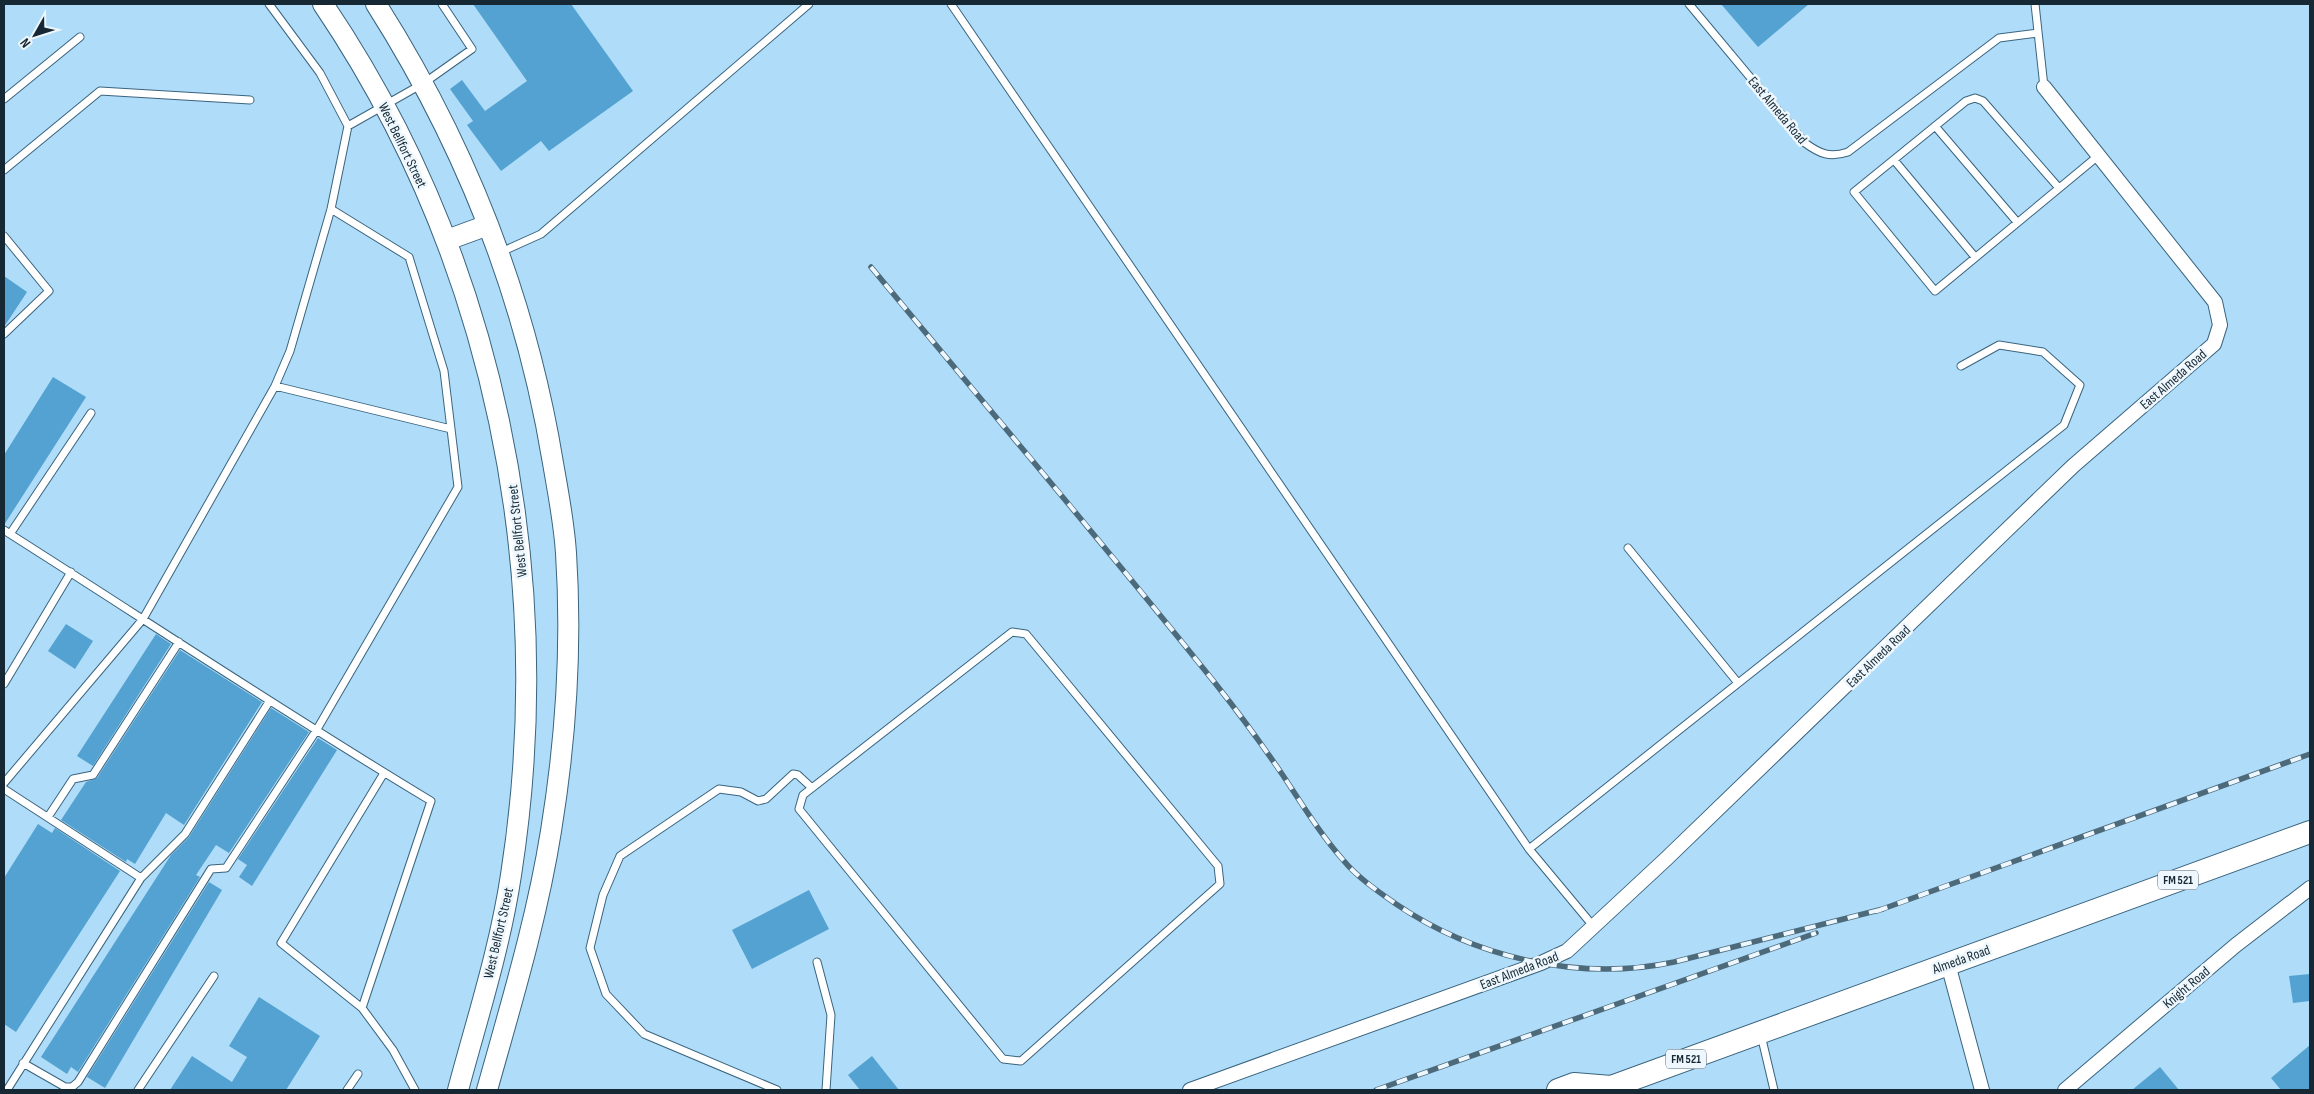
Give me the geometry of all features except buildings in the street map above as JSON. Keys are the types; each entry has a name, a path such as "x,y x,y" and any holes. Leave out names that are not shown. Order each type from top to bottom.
{"main road":[{"name":"West Bellfort Street","path":"323,4 385,106 405,143 447,240 476,326 503,435 515,505 523,585 526,676 524,755 516,844 500,935 458,1090"},
{"path":"376,4 424,83 464,164 499,253 525,332 545,417 564,534 567,593 565,718 558,784 544,871 487,1090"},
{"path":"447,240 488,225"},
{"name":"Almeda Road","path":"1558,1090 1574,1084 1609,1088 2310,832"}],"street":[{"name":"East Almeda Road","path":"1190,1090 1541,963 1568,951 2073,466 2214,344 2220,325 2215,302 2044,87"},
{"name":"Knight Road","path":"2065,1090 2197,978 2310,888"},
{"path":"1948,964 1984,1088"}],"lane":[{"path":"4,783 143,619 275,386 290,351 331,209 348,126 320,73 269,4"},
{"path":"348,126 424,83 472,49 442,4"},
{"path":"499,253 541,234 809,4"},
{"path":"951,4 1529,849 1594,927"},
{"name":"East Almeda Road","path":"1689,4 1805,144 1818,153 1835,156 1848,152 1999,38 2038,34"},
{"name":"East Almeda Road","path":"2035,4 2044,87"},
{"path":"4,99 80,37"},
{"path":"4,170 100,92 250,100"},
{"path":"2058,188 1983,101 1975,98 1966,100 1854,192 1935,291 2098,156"},
{"path":"1936,126 2017,222"},
{"path":"1894,160 1975,257"},
{"path":"22,1063 65,1087 72,1087 78,1082 211,869 226,868 316,732 458,488 444,371 409,257 331,209"},
{"path":"4,236 49,291 4,334"},
{"path":"1529,849 2064,425 2080,384 2042,352 1999,345 1961,366"},
{"path":"275,386 451,429"},
{"path":"91,413 7,532 180,642 268,702 431,801 362,1008"},
{"path":"1628,548 1738,683"},
{"path":"4,684 70,572"},
{"path":"1012,632 1026,634 1218,866 1220,884 1021,1061 1003,1060 799,809 803,795 812,788 1012,632"},
{"path":"48,817 74,779 93,775 180,642"},
{"path":"7,1090 22,1063 141,878 185,834 268,702"},
{"path":"384,773 281,943 362,1008 393,1050 415,1090"},
{"path":"777,1090 644,1034 606,994 590,948 603,895 620,856 719,789 741,792 758,801 766,798 793,774 798,775 812,788"},
{"path":"4,789 141,878"},
{"path":"818,962 832,1015 826,1090"},
{"path":"138,1090 214,976"},
{"path":"1761,1032 1774,1090"},
{"path":"347,1090 358,1074"}],"railway":[{"path":"871,267 1215,683 1258,739 1335,851 1349,867 1396,904 1427,923 1460,939 1494,951 1529,961 1566,967 1602,969 1674,962 1883,909"},
{"path":"1877,911 2310,754"},
{"path":"1376,1090 1816,933"}]}
